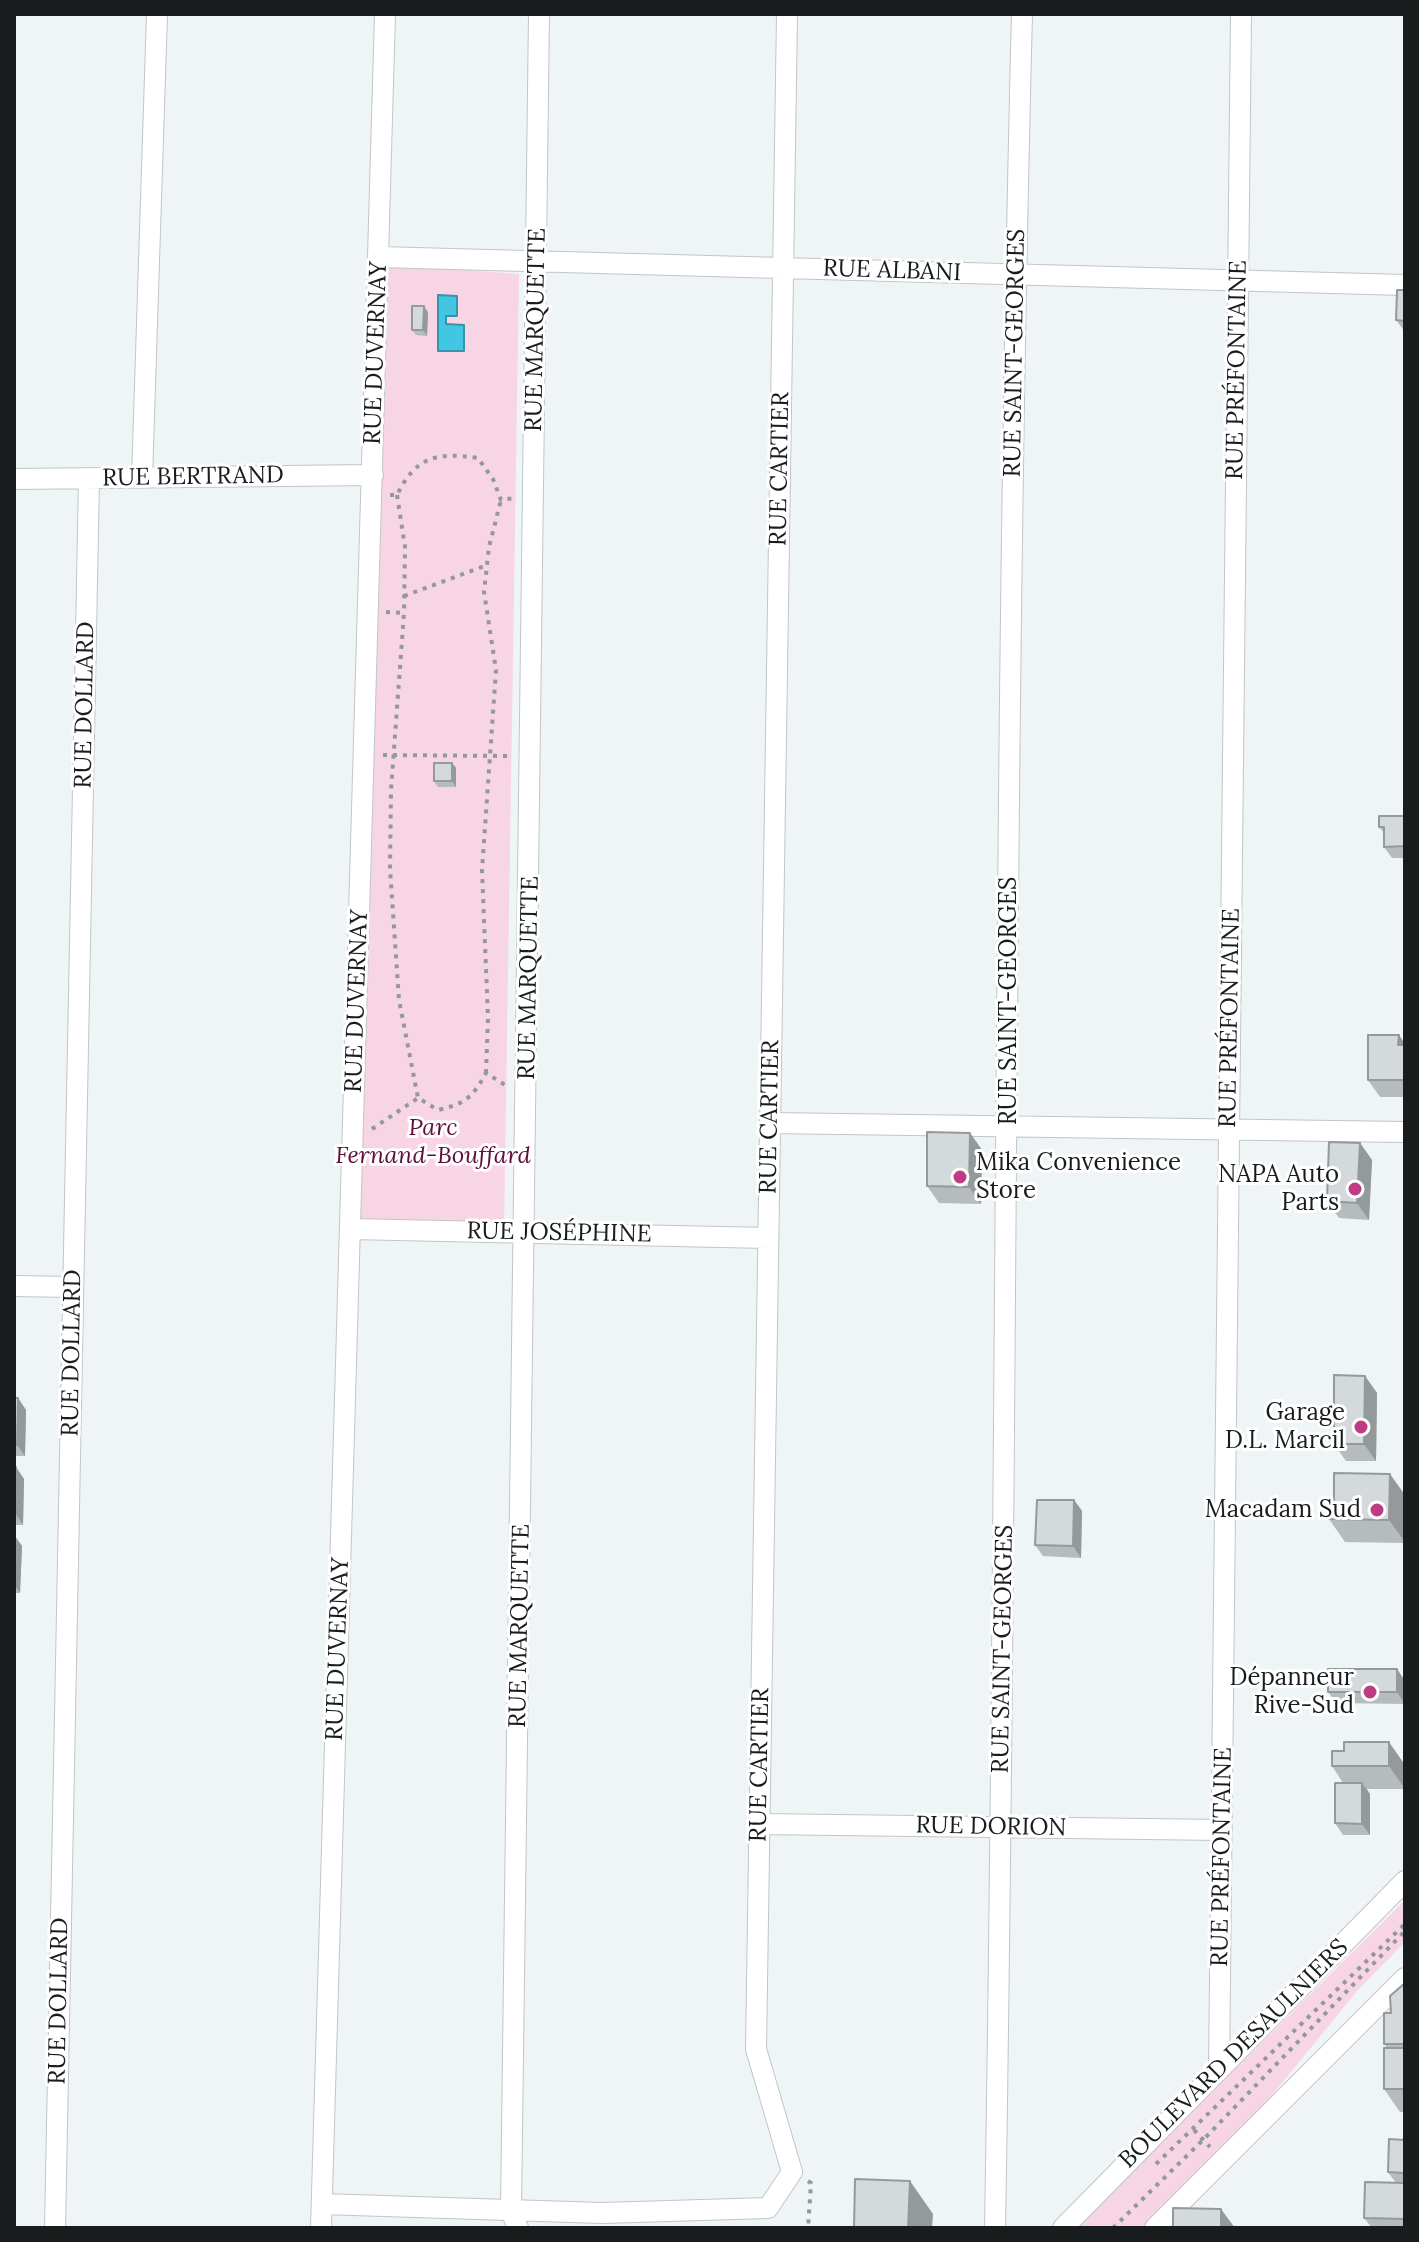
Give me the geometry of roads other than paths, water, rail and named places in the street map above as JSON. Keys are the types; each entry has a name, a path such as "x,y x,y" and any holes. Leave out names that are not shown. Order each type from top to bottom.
{"street":[{"path":"142,478 157,14"},
{"name":"RUE DUVERNAY","path":"321,2228 385,14"},
{"name":"RUE MARQUETTE","path":"515,2220 539,14"},
{"name":"RUE CARTIER","path":"602,2213 768,2208 792,2172 756,2049 787,14"},
{"name":"RUE SAINT-GEORGES","path":"995,2228 1002,1827 1015,274 1022,14"},
{"name":"RUE PRÉFONTAINE","path":"1219,2069 1241,14"},
{"name":"RUE ALBANI","path":"379,257 1405,285"},
{"name":"RUE BERTRAND","path":"14,479 373,475"},
{"name":"RUE DOLLARD","path":"55,2228 89,479"},
{"path":"770,1123 1405,1132"},
{"name":"RUE JOSÉPHINE","path":"350,1229 768,1238"},
{"path":"14,1286 73,1287"},
{"name":"RUE DORION","path":"760,1824 1222,1830"},
{"name":"BOULEVARD DESAULNIERS","path":"1063,2228 1405,1881"},
{"path":"1155,2228 1405,1978"},
{"path":"322,2204 515,2220 602,2213"},
{"path":"585,2228 602,2213"}],"water":[{"path":"438,295 457,296 457,316 446,316 446,324 464,325 464,351 438,351"}],"place":[{"name":"Mika Convenience Store","path":"960,1177"},
{"name":"NAPA Auto Parts","path":"1355,1189"},
{"name":"Garage D.L. Marcil","path":"1361,1427"},
{"name":"Macadam Sud","path":"1377,1510"},
{"name":"Dépanneur Rive-Sud","path":"1370,1692"}],"park label":[{"name":"Parc Fernand-Bouffard","path":"433,1142"}]}
